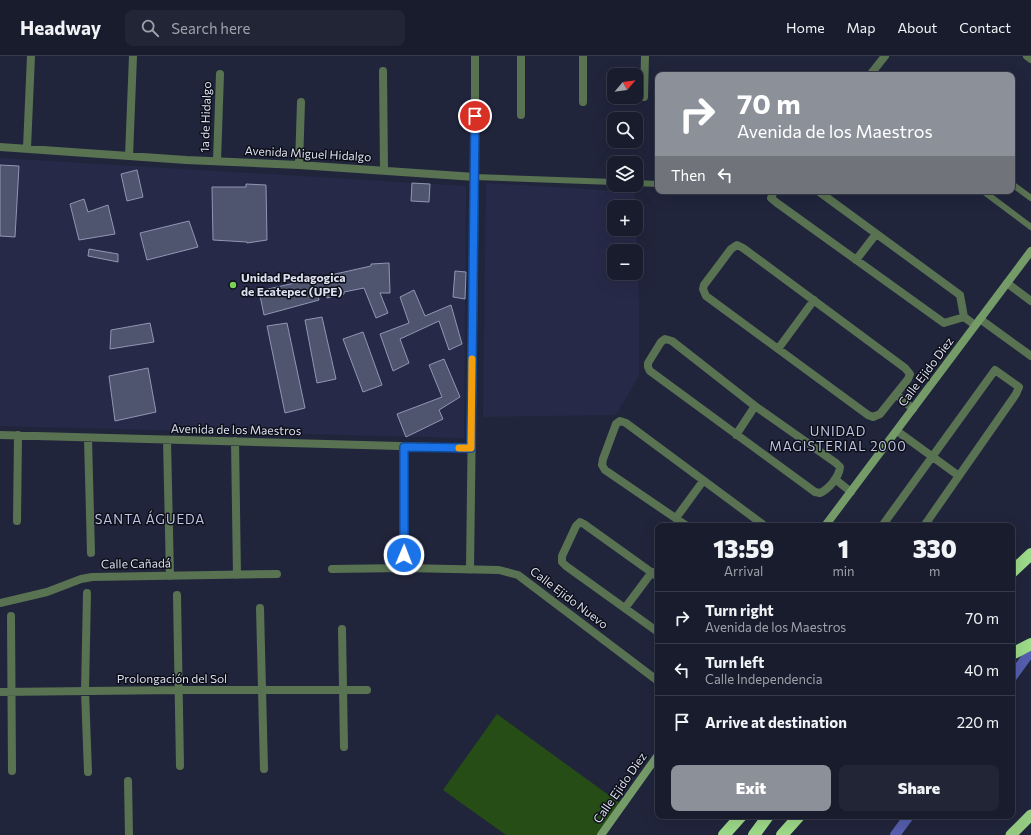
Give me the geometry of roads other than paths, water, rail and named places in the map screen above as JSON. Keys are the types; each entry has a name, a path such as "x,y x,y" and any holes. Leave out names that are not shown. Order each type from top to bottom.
{"highway":[{"path":"1015,569 1031,554"},
{"path":"1015,652 1031,644"},
{"path":"1011,835 1031,815"},
{"path":"724,835 738,819"},
{"path":"754,835 766,819"},
{"path":"782,835 795,819"}],"main road":[{"name":"Calle Ejido Diez","path":"827,523 1031,251"},
{"name":"Calle Ejido Diez","path":"601,835 655,759"}],"street":[{"path":"27,148 31,56"},
{"path":"129,156 133,56"},
{"path":"470,570 475,177 474,56"},
{"path":"521,56 521,115"},
{"path":"583,56 583,102"},
{"path":"644,56 644,97"},
{"path":"872,72 885,56"},
{"path":"1027,56 1031,59"},
{"path":"382,71 384,170"},
{"name":"1a de Hidalgo","path":"217,161 220,74"},
{"path":"300,165 301,102"},
{"name":"Avenida Miguel Hidalgo","path":"0,147 186,160 300,165 475,177"},
{"path":"773,194 771,198 944,323 964,317 978,322 1031,356"},
{"path":"822,194 960,295 964,317"},
{"path":"856,260 876,234"},
{"path":"737,245 814,300 905,368 910,374 896,395 880,414 874,417 868,415 706,296 703,290 704,285 731,249 737,245"},
{"path":"1007,283 1031,301"},
{"path":"778,348 814,300"},
{"path":"665,339 672,341 756,406 840,467 840,472 826,490 820,493 815,492 650,371 648,363 660,342 665,339"},
{"path":"884,523 931,456 995,370 1019,387 1016,394 926,523"},
{"path":"896,395 913,409"},
{"path":"736,434 756,406"},
{"path":"683,523 605,470 602,465 602,459 616,424 620,421 626,423 761,523"},
{"path":"897,430 959,476"},
{"name":"Avenida de los Maestros","path":"0,435 471,448"},
{"path":"17,521 18,436"},
{"path":"88,438 91,553"},
{"path":"166,440 170,576"},
{"path":"235,441 237,575"},
{"path":"404,447 404,568"},
{"path":"835,479 851,492"},
{"path":"676,518 703,481"},
{"path":"625,608 655,574 580,522 576,526 562,556 562,562 566,566 655,630"},
{"name":"Calle Ejido Nuevo","path":"332,569 404,568 499,570 518,575 655,678"},
{"name":"Calle Cañadá","path":"0,603 47,592 86,578 277,574"},
{"path":"87,593 85,691 88,772"},
{"path":"178,595 180,766"},
{"path":"260,608 264,769"},
{"path":"11,616 12,771"},
{"path":"342,629 344,747"},
{"name":"Prolongación del Sol","path":"0,692 367,690"},
{"path":"128,781 129,835"}],"lane":[{"name":"Avenida Miguel Hidalgo","path":"475,177 607,182"},
{"path":"643,183 655,184"},
{"path":"1015,186 1031,198"},
{"path":"987,194 1030,224"}],"waterway":[{"path":"1015,673 1031,651"},
{"path":"895,835 907,819"}],"place":[{"name":"Unidad Pedagogica de Ecatepec (UPE)","path":"233,285"}],"district":[{"name":"UNIDAD MAGISTERIAL 2000","path":"838,438"},
{"name":"SANTA ÁGUEDA","path":"150,519"}]}
